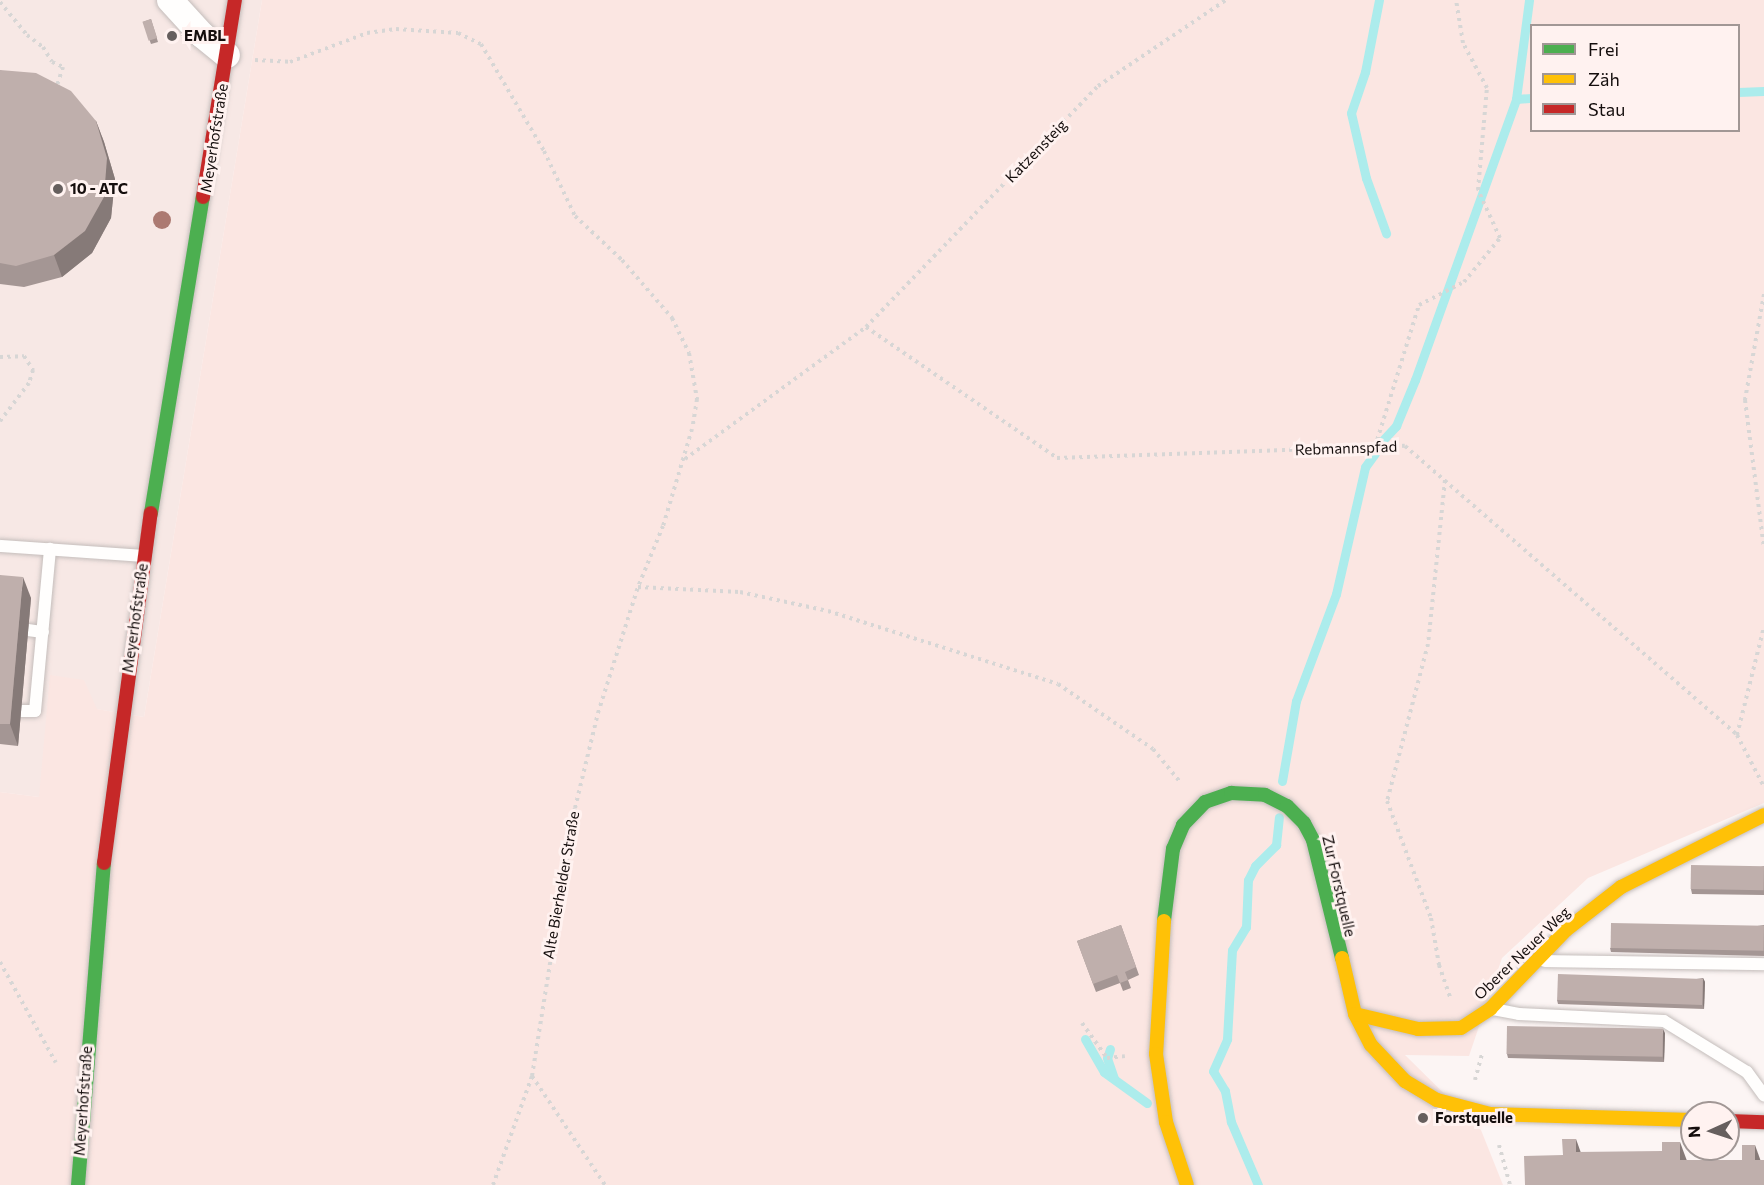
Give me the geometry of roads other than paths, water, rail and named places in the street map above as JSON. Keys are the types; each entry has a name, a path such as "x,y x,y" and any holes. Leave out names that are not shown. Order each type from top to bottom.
{"street":[{"path":"170,0 202,35 227,55"},
{"name":"Meyerhofstraße","path":"78,1185 83,1085 106,835 144,556 235,0"},
{"name":"Zur Forstquelle","path":"1187,1185 1166,1122 1156,1053 1156,1005 1170,863 1177,836 1195,810 1217,796 1253,793 1282,803 1304,822 1313,840 1355,1014 1371,1045 1396,1074 1423,1092 1457,1107 1506,1116 1680,1120"},
{"name":"Oberer Neuer Weg","path":"1355,1014 1435,1031 1470,1023 1490,1009 1535,960 1622,887 1764,815"},
{"path":"1740,1121 1764,1122"}],"lane":[{"path":"0,546 144,556"},
{"path":"21,711 35,711 50,549"},
{"path":"28,630 43,632"},
{"path":"1535,960 1764,964"},
{"path":"1490,1009 1520,1014 1664,1021 1747,1072 1764,1095"}],"waterway":[{"path":"1379,0 1365,72 1351,113 1366,178 1386,233"},
{"path":"1382,441 1396,426 1415,380 1516,99 1529,0"},
{"path":"1740,92 1764,91"},
{"path":"1516,99 1530,98"},
{"path":"1282,781 1296,701 1336,594 1365,467 1375,453"},
{"path":"1258,1185 1231,1122 1225,1091 1213,1071 1227,1039 1232,950 1246,927 1248,880 1255,866 1276,845 1279,817"},
{"path":"1085,1039 1104,1072 1147,1103"},
{"path":"1110,1049 1107,1058 1114,1078"}],"place":[{"name":"EMBL","path":"172,36"},
{"name":"10 - ATC","path":"58,189"},
{"name":"Forstquelle","path":"1423,1118"}]}
